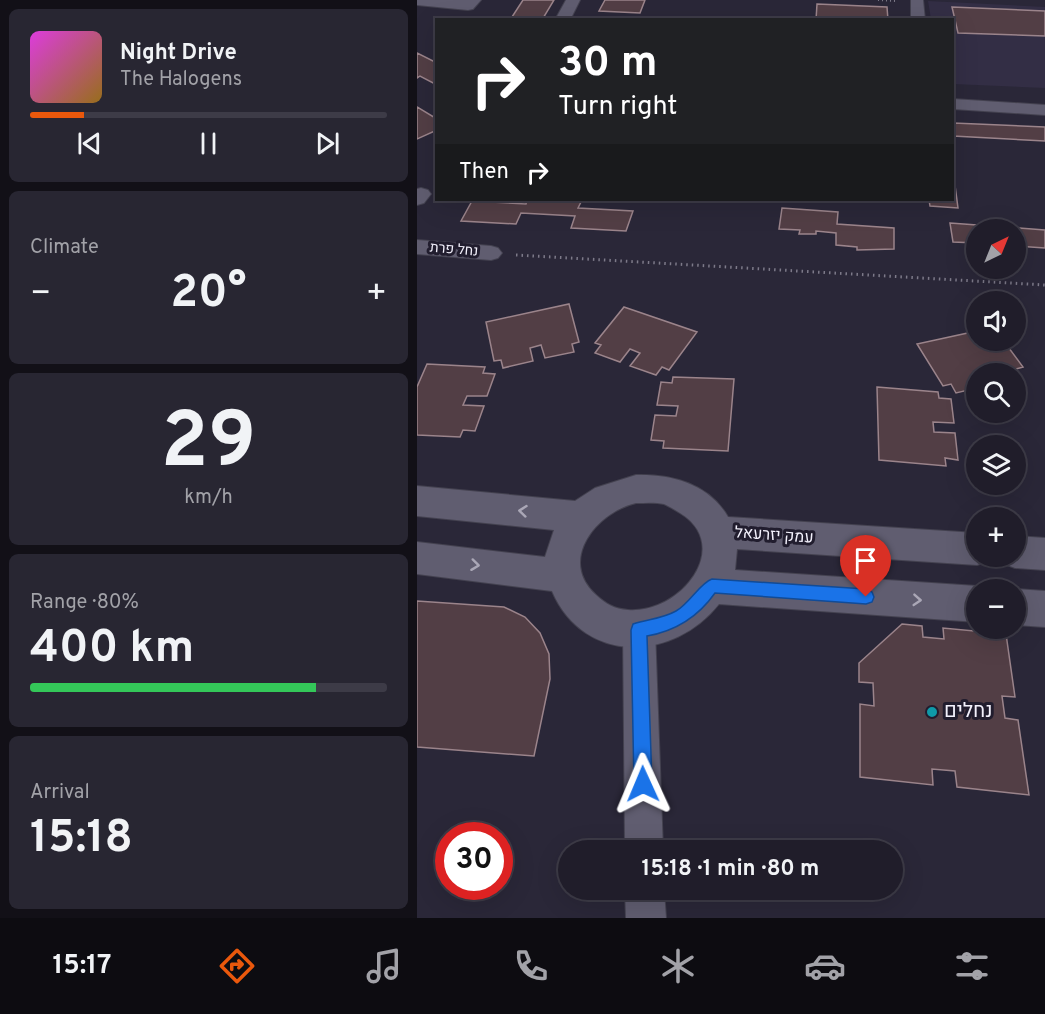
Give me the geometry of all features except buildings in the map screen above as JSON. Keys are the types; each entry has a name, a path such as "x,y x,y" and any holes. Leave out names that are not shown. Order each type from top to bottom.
{"main road":[{"path":"636,489 656,489 676,493 693,502 707,515 716,532 720,549 718,568 712,586 699,603 682,616 661,626 639,630 618,627 598,620 582,608 570,593 564,576 564,550 573,527 597,503 616,494 636,489"},
{"path":"417,501 581,517"},
{"name":"עמק יזרעאל","path":"716,532 966,548"},
{"path":"1026,553 1045,554"},
{"path":"417,558 564,576"},
{"path":"712,586 966,603"},
{"path":"1026,608 1045,609"}],"street":[{"path":"417,1 468,6 474,0"},
{"path":"563,18 573,0"},
{"path":"917,2 918,18"},
{"path":"954,104 1045,110"},
{"name":"נחל פרת","path":"417,247 491,254"},
{"path":"639,630 644,840"},
{"path":"645,900 646,918"}],"path":[{"path":"491,254 1045,285"}],"shaded area":[{"path":"928,1 1045,7 1045,88 954,84 954,18 931,18"}],"place":[{"name":"נחלים","path":"932,712"}],"route":[{"path":"643,784 639,630 661,626 682,616 699,603 712,586 866,597"}]}
